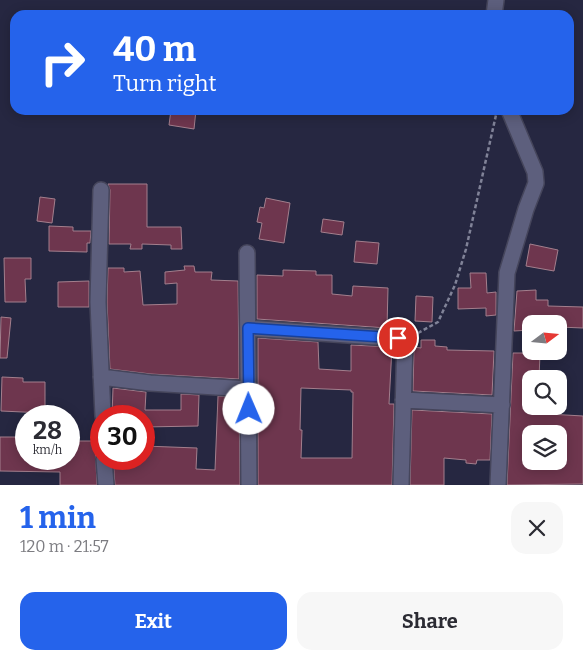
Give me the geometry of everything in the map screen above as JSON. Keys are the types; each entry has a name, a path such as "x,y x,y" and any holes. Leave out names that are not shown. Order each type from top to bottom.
{"street":[{"path":"498,485 506,273 536,183 535,172 511,115"},
{"path":"101,190 98,302 102,405"},
{"path":"247,253 250,485"},
{"path":"248,328 405,339 401,485"},
{"path":"101,377 150,383 249,390"},
{"path":"403,400 502,405"},
{"path":"105,470 106,485"}],"path":[{"path":"405,339 438,322 455,285 466,249 496,115"}],"building":[{"path":"170,115 195,115 194,129 169,125"},
{"path":"108,184 147,184 147,227 181,227 182,249 171,249 171,245 142,244 142,249 130,249 131,244 109,244 110,190"},
{"path":"40,197 55,199 52,223 37,221"},
{"path":"266,198 290,203 284,243 259,239 262,223 257,222 260,207 264,208"},
{"path":"323,219 344,222 342,235 321,232"},
{"path":"49,226 73,227 73,231 91,231 90,243 87,243 87,252 49,251"},
{"path":"356,241 379,243 377,264 354,262"},
{"path":"530,244 558,250 554,271 526,266"},
{"path":"4,258 31,258 31,279 25,279 26,302 5,302"},
{"path":"184,266 194,266 195,272 212,272 211,280 238,281 239,379 151,374 110,369 107,302 108,268 124,268 124,272 140,271 143,305 177,304 177,283 165,284 165,272 185,270"},
{"path":"283,270 316,271 316,275 332,275 332,294 352,296 353,286 388,288 387,328 257,319 257,275 283,276"},
{"path":"470,273 486,273 487,293 496,292 496,315 486,316 486,308 458,309 458,288 471,288"},
{"path":"89,281 89,307 58,307 58,282"},
{"path":"536,290 536,300 548,300 548,306 583,307 583,328 568,327 568,315 522,315 522,331 514,331 517,291"},
{"path":"416,296 433,297 432,322 415,321"},
{"path":"1,317 11,318 7,358 0,358"},
{"path":"258,338 318,342 319,369 351,371 351,345 392,347 389,404 394,404 392,485 258,485","holes":["301,388 351,390 353,392 352,458 301,458"]},
{"path":"421,340 435,340 435,346 447,347 447,350 494,351 492,395 413,391 414,347 421,348"},
{"path":"513,353 522,353 522,360 540,360 539,370 522,370 522,415 583,416 583,484 507,485"},
{"path":"2,377 23,378 23,382 45,382 45,405 15,405 15,412 1,411"},
{"path":"113,388 146,392 145,405 112,405"},
{"path":"181,394 199,395 198,426 155,427 155,410 181,410"},
{"path":"218,396 239,398 240,485 115,485 114,470 155,470 155,446 197,448 196,469 215,470"},
{"path":"412,410 492,414 490,460 477,460 476,464 466,463 466,460 444,458 444,485 410,485"},
{"path":"0,437 15,437 15,470 80,470 80,441 90,441 90,470 96,470 97,485 60,485 60,472 0,471"}],"route":[{"path":"249,409 248,328 398,338"}]}
